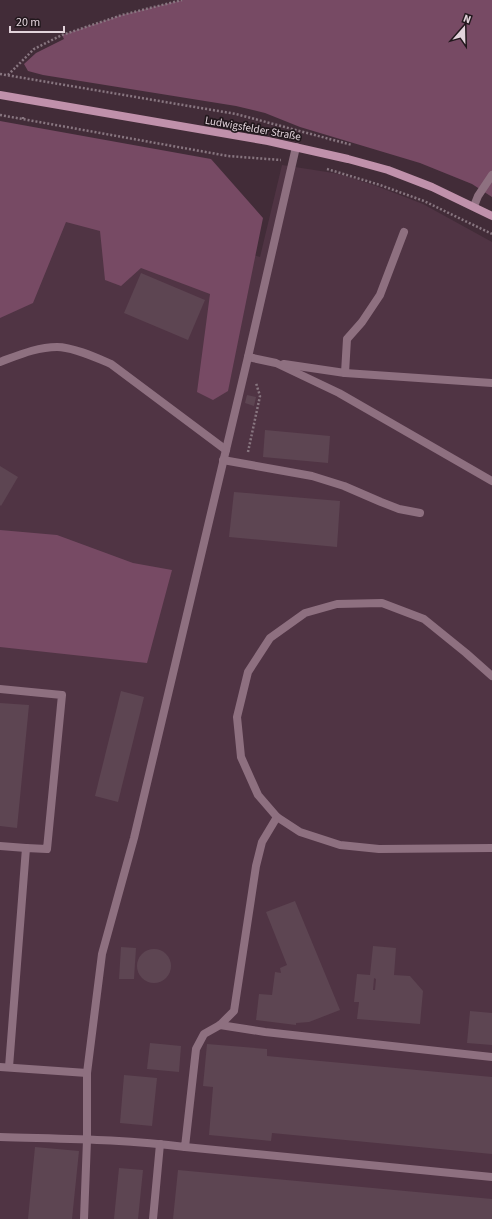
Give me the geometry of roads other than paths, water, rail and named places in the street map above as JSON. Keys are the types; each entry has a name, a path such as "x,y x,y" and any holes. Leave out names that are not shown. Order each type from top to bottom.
{"street":[{"name":"Ludwigsfelder Straße","path":"0,95 268,141 348,159 388,170 432,187 492,216"}],"lane":[{"path":"84,1219 87,1140 87,1073 102,954 134,838 248,357 296,147"},
{"path":"474,206 478,196 492,175"},
{"path":"345,373 347,339 362,322 380,295 404,232"},
{"path":"0,362 34,350 58,347 89,354 111,364 226,450"},
{"path":"248,357 276,363 345,373 492,383"},
{"path":"276,363 339,393 492,481"},
{"path":"223,460 312,476 344,486 399,509 420,513"},
{"path":"492,676 424,619 382,603 337,604 305,613 270,638 248,672 237,717 241,757 258,795 277,817 300,832 340,845 379,849 492,848"},
{"path":"0,689 62,695 47,849 0,846"},
{"path":"185,1147 196,1049 204,1034 220,1025 234,1011 256,866 262,842 277,817"},
{"path":"26,848 4,1067 87,1073"},
{"path":"220,1025 265,1032 492,1057"},
{"path":"0,1137 160,1144 492,1178"},
{"path":"153,1219 160,1144"}]}
